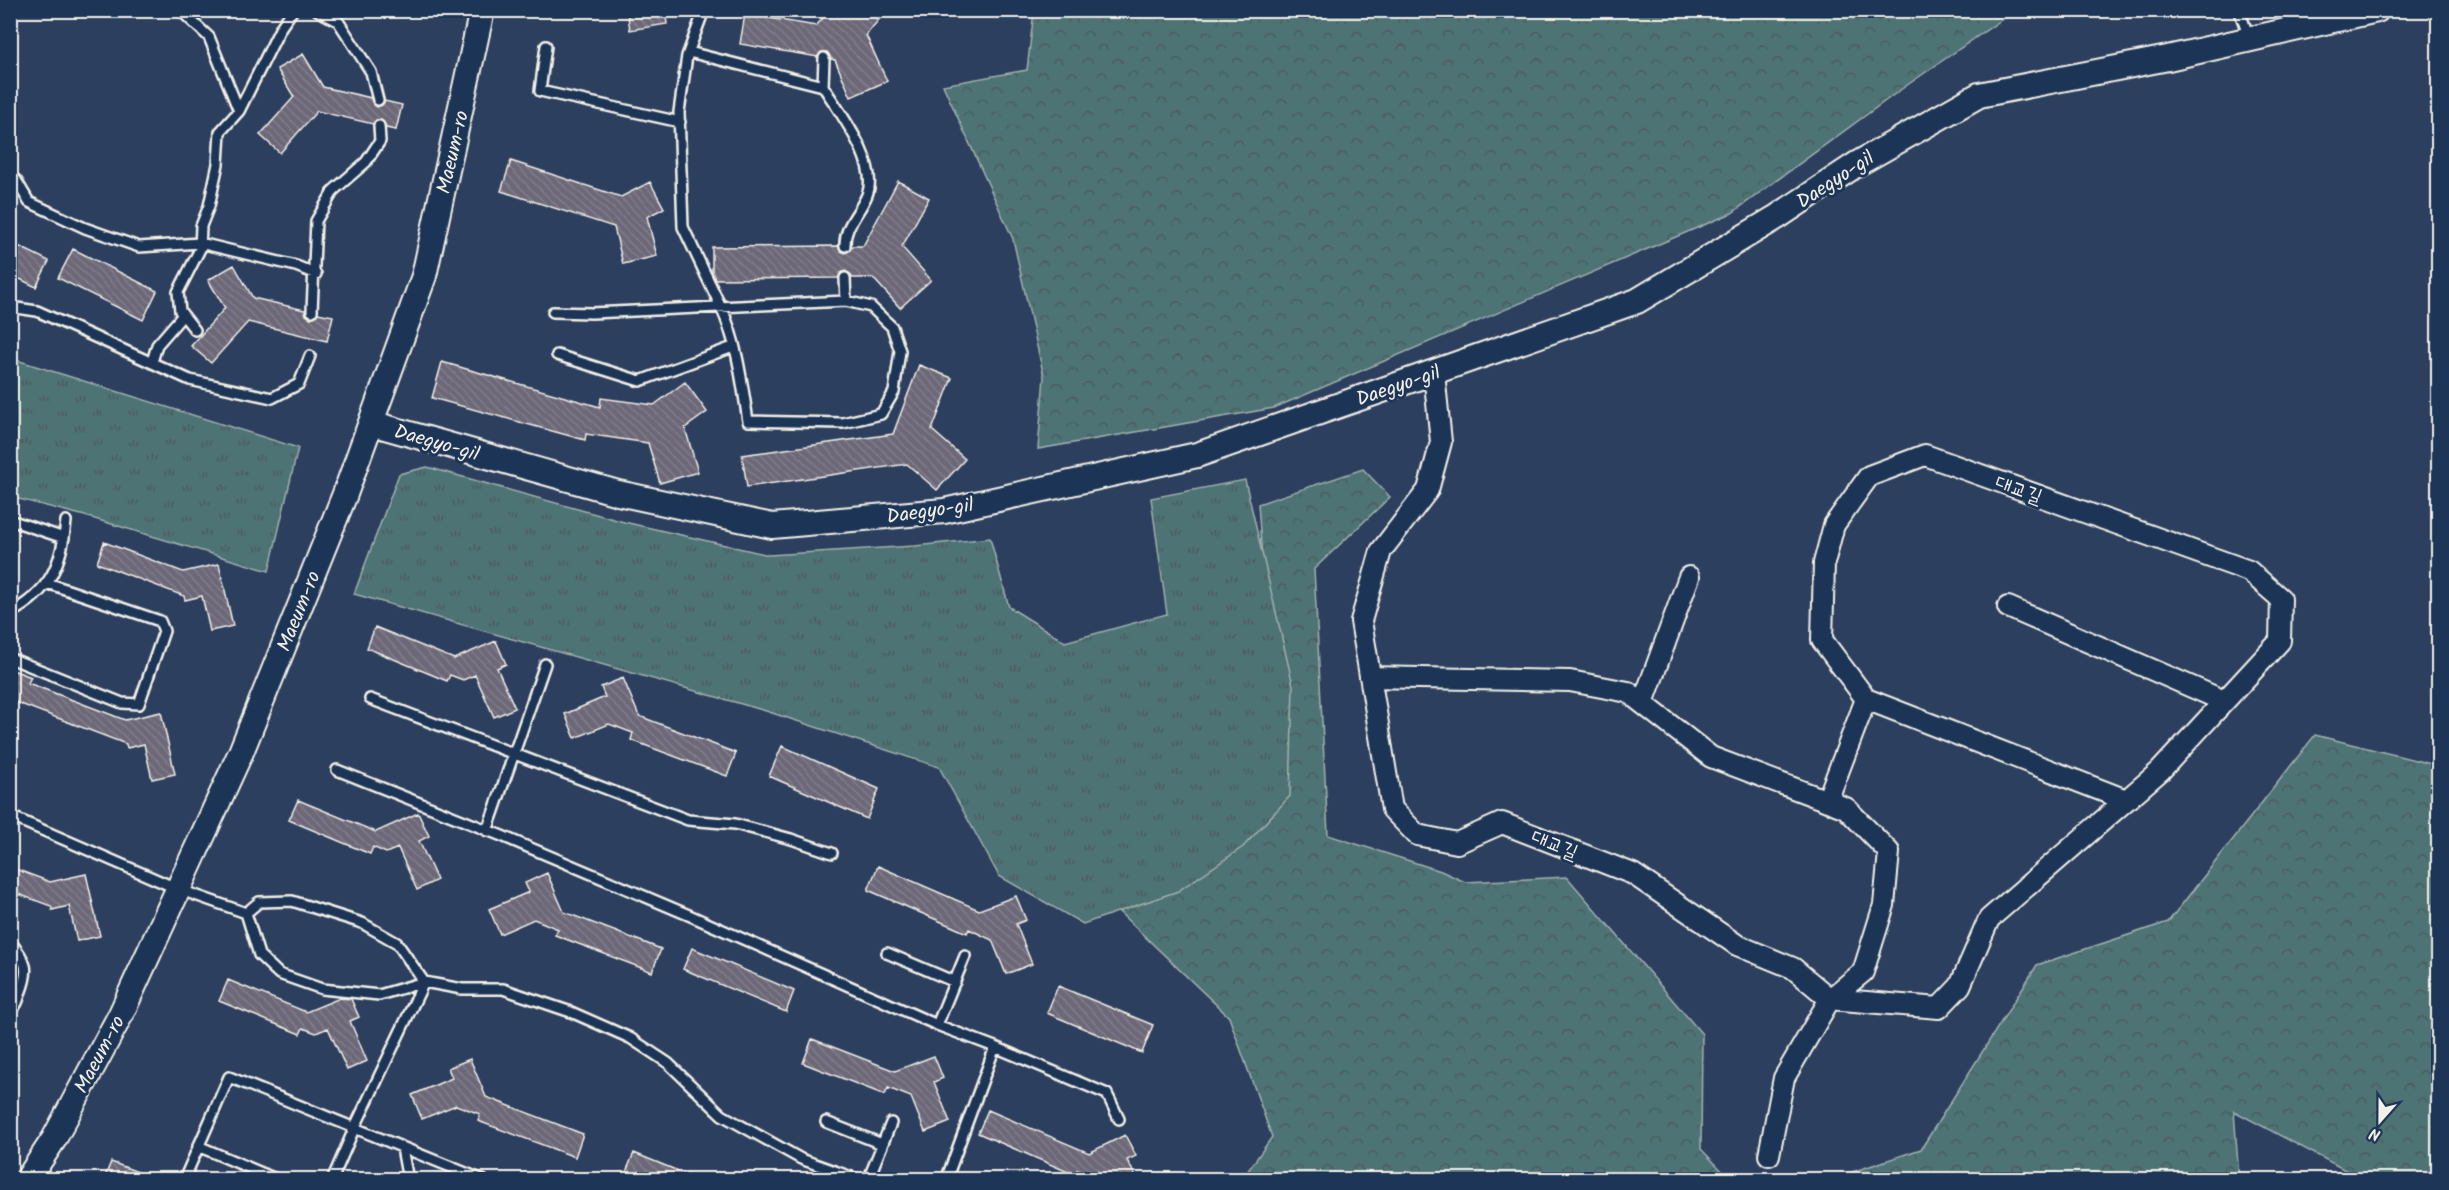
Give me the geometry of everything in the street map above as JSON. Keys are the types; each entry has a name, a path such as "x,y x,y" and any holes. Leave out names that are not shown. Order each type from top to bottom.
{"street":[{"name":"Maeum-ro","path":"27,1179 54,1139 121,1014 241,753 340,505 424,276 482,10"},
{"name":"Daegyo-gil","path":"371,423 618,493 772,526 944,511 1197,455 1637,301 1777,217 1857,164 1979,95 2250,39 2377,10"},
{"name":"대교길","path":"1434,373 1441,442 1428,490 1381,550 1361,621 1392,809 1417,835 1457,843 1502,823 1633,874 1737,945 1792,968 1830,999 1939,1008 1960,986 1989,919 2160,771 2280,641 2281,599 2249,571 1925,455 1869,476 1834,525 1824,564 1822,640 1866,699"},
{"path":"1643,703 1689,577"},
{"path":"2008,607 2224,701"},
{"path":"1370,677 1570,681 1628,692 1712,757 1846,808 1889,852 1884,905 1863,972 1830,999 1784,1078 1769,1155"},
{"path":"1827,801 1866,699 2126,800"}],"lane":[{"path":"180,10 209,37 239,111"},
{"path":"195,330 180,311 178,291 200,249 201,226 209,206 218,164 220,132 239,111 281,27 293,10"},
{"path":"317,10 338,21 371,72 378,100"},
{"path":"338,21 344,10"},
{"path":"553,312 592,313 721,307 846,301 871,307 892,327 900,351 894,392 881,414 843,423 748,421 727,319 721,307 683,227 680,122 689,52 704,10"},
{"path":"2239,10 2250,39"},
{"path":"546,46 540,91 680,122"},
{"path":"689,52 823,86"},
{"path":"825,58 823,86 852,132 870,171 868,192 860,211 845,233 845,246"},
{"path":"312,311 316,274 316,221 334,190 366,162 380,141 379,126"},
{"path":"15,180 29,202 85,228 139,248 200,243 296,266 316,274"},
{"path":"845,278 846,301"},
{"path":"10,307 37,311 190,380 272,398 299,384 310,356"},
{"path":"152,362 157,345 183,315"},
{"path":"557,355 640,381 733,347"},
{"path":"10,613 43,590 60,556 66,521"},
{"path":"16,522 64,538"},
{"path":"10,657 122,703 139,704 164,631 160,621 47,583"},
{"path":"488,831 545,664"},
{"path":"370,699 688,820 735,824 832,853"},
{"path":"337,770 691,916 937,1025 1107,1094 1119,1119"},
{"path":"10,816 178,889 246,913"},
{"path":"246,913 259,902 292,901 362,923 397,944 424,982"},
{"path":"246,913 259,955 279,974 322,989 379,995 424,982 462,989 503,989 571,1012 630,1038 668,1063 722,1115 801,1159 860,1179"},
{"path":"10,941 21,955 28,974 16,1006 10,1011"},
{"path":"887,953 955,982"},
{"path":"937,1025 965,956"},
{"path":"332,1179 424,982"},
{"path":"946,1179 995,1047"},
{"path":"186,1175 229,1077 483,1179"},
{"path":"826,1122 882,1144"},
{"path":"868,1179 891,1123"},
{"path":"198,1146 278,1179"},
{"path":"402,1148 408,1179"}],"green space":[{"path":"1034,10 2014,11 1903,88 1732,213 1274,408 1038,449 1044,377 1013,239 943,85 1027,70"},
{"path":"10,358 298,448 269,571 85,516 11,497"},
{"path":"427,467 624,522 769,555 915,546 990,538 1009,607 1065,642 1167,614 1151,498 1245,480 1293,685 1290,796 1243,847 1178,891 1083,924 999,876 939,767 766,711 354,594 399,474"},
{"path":"1363,469 1390,497 1314,569 1328,835 1441,871 1465,882 1567,877 1702,1034 1701,1149 1730,1179 1242,1179 1272,1137 1229,1017 1092,886 1275,733 1258,504"},
{"path":"2315,735 2435,765 2438,762 2438,1179 2362,1179 2234,1111 2239,1179 1831,1179 1921,1149 2037,965 2168,922"}],"building":[{"path":"627,10 665,10 667,24 630,30"},
{"path":"830,10 887,10 866,35 887,81 851,97 835,60 831,59 827,52 821,52 818,57 740,44 745,14 816,26"},
{"path":"303,54 323,87 371,98 377,107 385,101 402,105 396,130 386,128 381,120 376,120 373,124 317,111 280,153 260,135 294,97 277,69"},
{"path":"511,161 621,197 650,182 664,208 647,217 657,256 623,264 614,227 501,191"},
{"path":"898,181 929,198 902,247 931,280 900,308 873,278 852,278 845,271 838,278 715,279 712,272 712,247 838,246 845,253 852,246 863,246"},
{"path":"10,242 49,261 36,287 10,274"},
{"path":"73,249 157,291 143,320 58,278"},
{"path":"234,265 253,298 305,310 306,315 311,318 318,313 333,316 327,341 248,322 211,363 191,346 225,308 208,280"},
{"path":"442,362 600,407 601,398 654,405 685,382 707,412 685,428 698,472 660,483 648,443 586,434 585,440 432,398"},
{"path":"919,365 952,378 932,430 965,459 937,490 907,464 747,487 742,455 893,434"},
{"path":"104,542 183,572 219,564 233,626 210,631 202,596 185,600 184,596 97,563"},
{"path":"375,627 454,659 496,641 506,664 497,668 515,708 494,717 475,675 463,680 450,675 447,681 367,648"},
{"path":"10,669 31,677 28,683 125,720 161,712 175,774 152,779 144,744 127,748 126,744 10,700"},
{"path":"623,678 639,716 736,753 727,776 631,740 633,733 609,724 575,738 565,714 605,697 601,687"},
{"path":"782,746 879,789 867,819 769,776"},
{"path":"298,800 376,832 418,813 429,836 419,841 437,880 417,890 398,848 386,853 373,847 370,854 289,820"},
{"path":"878,866 979,910 1016,896 1026,920 1016,924 1032,964 1006,974 992,940 969,929 967,933 868,890"},
{"path":"10,867 50,882 86,874 100,936 77,941 69,906 52,910 51,906 10,891"},
{"path":"547,873 564,912 661,949 652,972 555,935 558,929 534,919 500,934 489,909 529,892 525,883"},
{"path":"692,948 794,991 786,1012 683,969"},
{"path":"228,980 306,1012 340,998 351,999 359,1017 350,1021 367,1061 347,1070 328,1028 316,1033 303,1028 300,1034 219,1001"},
{"path":"1058,986 1153,1025 1142,1053 1047,1013"},
{"path":"812,1039 895,1071 934,1056 943,1078 934,1082 950,1122 925,1132 911,1097 888,1088 885,1095 803,1063"},
{"path":"470,1059 486,1097 583,1134 575,1157 478,1121 480,1114 456,1105 422,1119 412,1095 452,1078 448,1068"},
{"path":"988,1110 1089,1153 1125,1135 1136,1156 1127,1160 1137,1179 1099,1179 1077,1170 1075,1175 978,1133"},
{"path":"634,1153 698,1179 623,1179"},
{"path":"111,1162 154,1178 154,1179 104,1179"}]}
